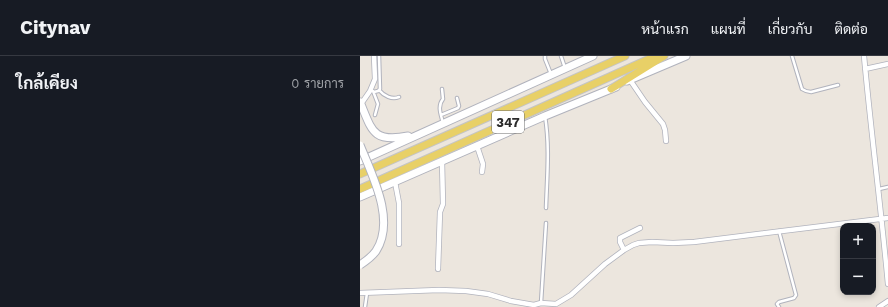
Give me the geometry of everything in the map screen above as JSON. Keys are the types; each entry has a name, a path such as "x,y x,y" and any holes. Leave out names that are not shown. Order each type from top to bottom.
{"main road":[{"name":"347","path":"360,161 593,56"},
{"path":"594,70 616,56"},
{"name":"347","path":"360,174 625,56"},
{"name":"347","path":"360,188 656,56"},
{"path":"611,89 664,56"},
{"name":"347","path":"360,197 686,56"},
{"path":"360,103 371,128 377,135 386,138 397,138 413,135 427,130"},
{"path":"360,145 380,197 384,212 384,227 381,241 376,251 368,260 360,265"}],"street":[{"path":"360,103 372,90 375,79 374,56"},
{"path":"864,56 888,284"},
{"path":"865,69 888,64"},
{"path":"630,80 645,102 663,124 666,141"},
{"path":"477,146 483,164 482,172"},
{"path":"438,269 440,212 444,204 442,161"},
{"path":"395,182 399,203 399,244"},
{"path":"360,293 439,290 466,291 488,294 511,302 534,305 541,303 557,306 605,264 624,250 638,243 694,242 888,218"},
{"path":"624,250 620,242 620,238 640,228"},
{"path":"879,307 888,301"},
{"path":"510,307 511,302"}],"lane":[{"path":"379,56 379,90 382,94 388,97 399,97"},
{"path":"545,56 552,74"},
{"path":"561,56 565,68"},
{"path":"792,56 802,89 805,91 811,92 838,85"},
{"path":"442,89 443,99 440,106 443,123"},
{"path":"372,90 379,90"},
{"path":"372,90 378,104 375,115"},
{"path":"441,115 458,108 459,106 456,98"},
{"path":"545,116 548,131 546,208"},
{"path":"878,189 888,188"},
{"path":"541,303 546,224"},
{"path":"779,231 796,295 794,298 779,302 777,304 779,307"},
{"path":"365,307 367,293"}]}
